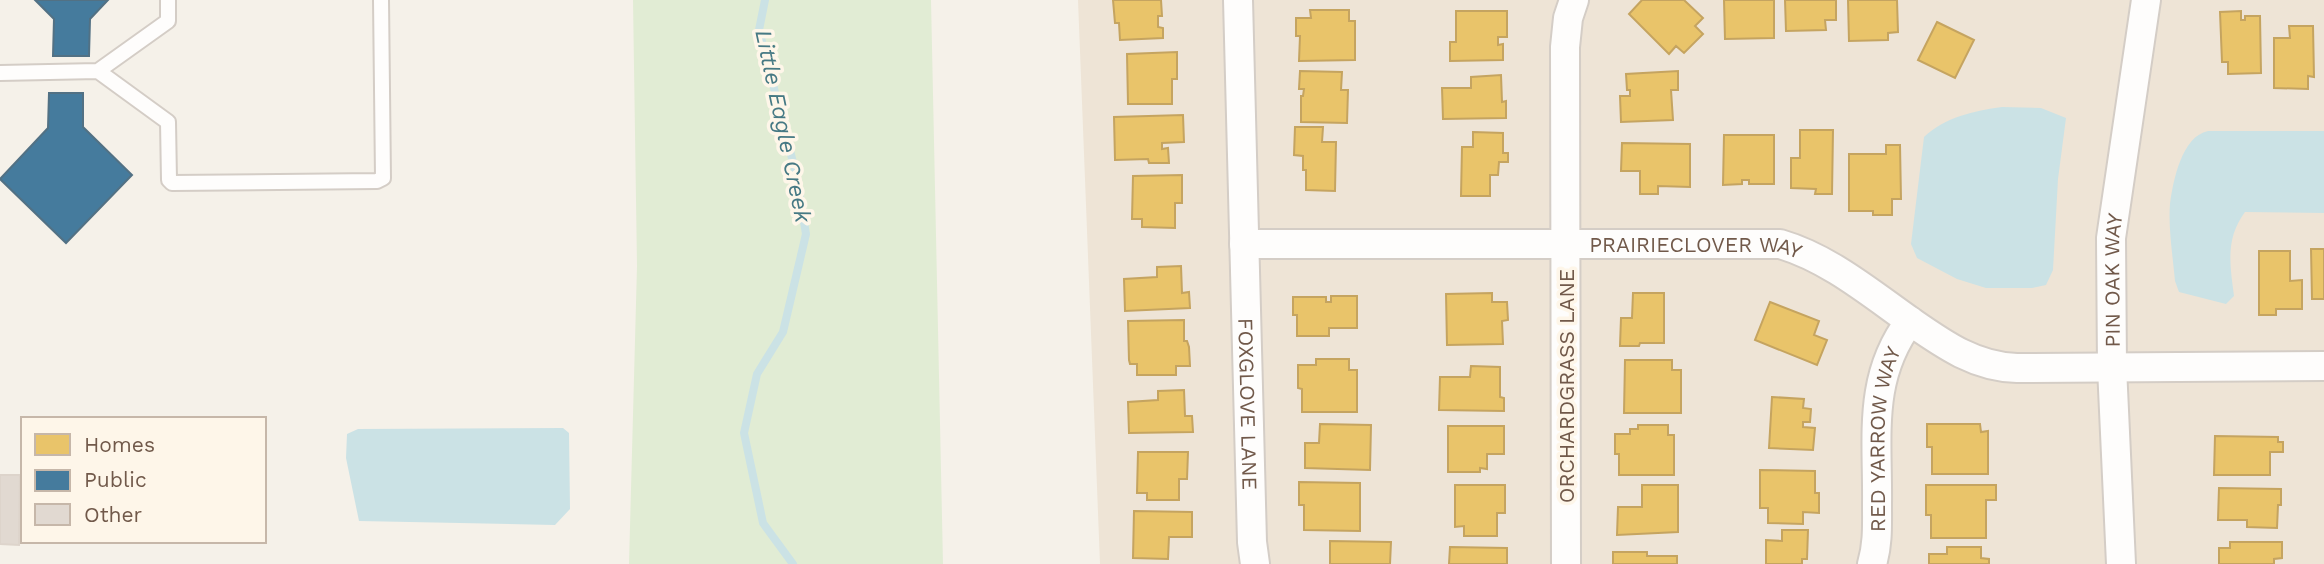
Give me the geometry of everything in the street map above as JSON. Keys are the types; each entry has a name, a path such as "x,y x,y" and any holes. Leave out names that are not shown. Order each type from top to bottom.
{"street":[{"name":"FOXGLOVE LANE","path":"1238,0 1252,542 1255,564"},
{"name":"ORCHARDGRASS LANE","path":"1566,564 1565,39 1574,0"},
{"name":"PIN OAK WAY","path":"2121,564 2112,367 2113,220 2146,0"},
{"name":"PRAIRIECLOVER WAY","path":"1244,244 1780,244 1816,257 1951,350 1994,365 2017,368 2324,366"},
{"name":"RED YARROW WAY","path":"1872,564 1877,537 1878,393 1890,351 1910,321"}],"lane":[{"path":"0,73 98,71 168,21 168,0"},
{"path":"98,71 168,122 169,180 172,183 377,181 383,178 381,0"}],"shaded area":[{"path":"1078,0 2324,0 2324,564 1100,564"}],"green space":[{"path":"633,0 931,0 943,564 629,564 637,266"}],"water":[{"path":"2002,107 2041,108 2066,118 2058,179 2053,270 2046,285 2032,288 1986,288 1957,279 1917,258 1911,244 1924,137 1951,120"},
{"path":"2208,131 2324,131 2324,213 2245,212 2234,232 2230,263 2234,296 2226,304 2179,292 2172,253 2170,204 2176,172 2192,141"},
{"path":"563,428 569,433 570,509 555,525 359,521 346,458 347,434 358,429"}],"building: Homes":[{"path":"1113,0 1161,0 1162,16 1158,16 1158,27 1163,28 1163,38 1120,40"},
{"path":"1642,0 1684,0 1703,18 1695,26 1703,34 1684,53 1676,46 1669,54 1629,14"},
{"path":"1724,0 1774,0 1774,38 1725,39"},
{"path":"1785,0 1836,0 1836,20 1825,20 1826,30 1786,31"},
{"path":"1848,0 1897,0 1898,32 1888,33 1888,40 1849,41"},
{"path":"1310,10 1349,10 1349,21 1355,21 1355,60 1299,61 1300,36 1296,36 1296,18 1311,18"},
{"path":"1456,11 1507,11 1507,37 1498,37 1498,45 1503,44 1503,60 1450,61 1450,42 1456,42"},
{"path":"2241,11 2241,20 2245,20 2245,16 2260,16 2261,73 2228,74 2228,62 2222,62 2220,12"},
{"path":"1937,22 1974,40 1955,78 1918,60"},
{"path":"2289,26 2313,26 2314,77 2308,76 2308,89 2274,88 2274,38 2290,38"},
{"path":"1177,52 1177,79 1172,79 1172,104 1128,104 1127,54"},
{"path":"1300,71 1342,72 1341,90 1348,90 1347,123 1301,122 1301,96 1304,89 1299,89"},
{"path":"1678,71 1678,90 1671,90 1673,120 1621,122 1620,96 1630,96 1626,74"},
{"path":"1501,75 1502,102 1506,101 1506,118 1443,119 1442,88 1471,88 1471,77"},
{"path":"1183,115 1184,142 1162,143 1162,149 1168,148 1169,163 1149,163 1148,159 1115,160 1114,117"},
{"path":"1295,127 1323,127 1322,142 1336,142 1335,191 1306,190 1303,156 1294,155"},
{"path":"1800,130 1833,130 1832,194 1815,194 1816,189 1791,188 1791,158 1800,158"},
{"path":"1473,132 1503,133 1503,153 1508,153 1508,162 1499,162 1498,175 1490,175 1490,196 1461,196 1462,147 1473,147"},
{"path":"1724,135 1774,135 1774,184 1749,184 1749,180 1742,180 1742,184 1723,185"},
{"path":"1622,143 1690,144 1690,187 1658,186 1658,194 1640,194 1640,171 1621,171"},
{"path":"1886,145 1900,145 1901,199 1892,199 1892,215 1873,215 1873,211 1849,211 1849,154 1886,154"},
{"path":"1182,175 1182,203 1175,203 1175,228 1142,227 1142,219 1132,219 1133,176"},
{"path":"2311,249 2324,249 2324,299 2312,299"},
{"path":"2259,251 2290,251 2290,281 2302,280 2302,309 2276,309 2276,315 2259,315"},
{"path":"1181,266 1182,293 1189,292 1190,308 1125,311 1124,279 1157,277 1157,267"},
{"path":"1492,293 1492,302 1507,302 1508,320 1502,321 1503,344 1447,345 1446,294"},
{"path":"1633,293 1664,293 1664,343 1620,346 1621,318 1632,318"},
{"path":"1331,296 1357,296 1357,328 1329,328 1329,336 1297,336 1297,315 1293,315 1293,297 1326,297 1326,302 1331,302"},
{"path":"1770,302 1819,321 1814,335 1827,340 1817,365 1755,340"},
{"path":"1184,320 1184,341 1187,341 1189,347 1190,366 1176,366 1176,375 1137,375 1137,364 1130,364 1129,360 1128,321"},
{"path":"1316,359 1349,359 1349,370 1357,370 1357,412 1302,412 1298,365 1316,365"},
{"path":"1625,360 1672,360 1672,370 1681,370 1681,413 1624,413"},
{"path":"1471,366 1500,367 1500,397 1504,398 1504,411 1439,410 1440,377 1470,377"},
{"path":"1184,390 1185,416 1192,416 1193,432 1129,433 1128,402 1158,400 1158,391"},
{"path":"1772,397 1804,399 1803,408 1811,409 1810,422 1803,422 1803,427 1815,428 1813,450 1769,448"},
{"path":"1320,424 1371,425 1370,470 1305,468 1305,443 1319,443"},
{"path":"1927,424 1980,424 1981,432 1988,431 1988,474 1932,474 1932,447 1927,447"},
{"path":"1638,425 1668,425 1668,435 1674,435 1674,475 1619,475 1615,434 1630,434 1630,429 1638,429"},
{"path":"1448,426 1504,426 1504,454 1487,454 1487,469 1480,468 1480,472 1448,472"},
{"path":"2215,436 2278,437 2278,442 2283,442 2283,452 2270,452 2270,475 2214,475"},
{"path":"1138,452 1188,452 1187,479 1179,479 1179,500 1147,500 1147,493 1137,493"},
{"path":"1760,470 1815,471 1819,513 1803,512 1803,524 1768,523 1768,508 1760,508"},
{"path":"1299,482 1360,483 1360,531 1304,530 1304,505 1299,505"},
{"path":"1455,485 1505,485 1505,513 1497,513 1497,536 1464,536 1464,526 1455,527"},
{"path":"1642,485 1678,485 1678,532 1617,535 1618,507 1642,507"},
{"path":"1926,485 1996,485 1996,500 1986,500 1986,538 1931,538 1931,515 1926,515"},
{"path":"2219,488 2281,489 2277,528 2247,527 2247,520 2218,520"},
{"path":"1134,511 1192,512 1192,537 1169,537 1168,559 1133,558"},
{"path":"1782,530 1808,530 1807,559 1802,559 1802,564 1766,564 1766,540 1782,541"},
{"path":"1330,541 1391,542 1390,564 1330,564"},
{"path":"2230,542 2282,542 2282,558 2274,559 2274,564 2219,564 2219,548 2230,548"},
{"path":"1450,547 1507,548 1507,564 1449,564"},
{"path":"1947,547 1981,547 1981,558 1989,559 1989,564 1929,564 1929,554 1947,554"},
{"path":"1613,552 1647,552 1647,556 1677,556 1677,564 1613,564"}],"building: Public":[{"path":"35,0 108,0 90,19 89,56 53,56 54,19"},
{"path":"49,93 83,93 83,127 132,175 66,243 0,179 48,128"}],"building: Other":[{"path":"0,475 20,475 19,545 0,544"}],"waterway":[{"name":"Little Eagle Creek","path":"765,0 759,30 796,174 806,234 783,332 757,374 744,433 763,523 793,564"}]}
